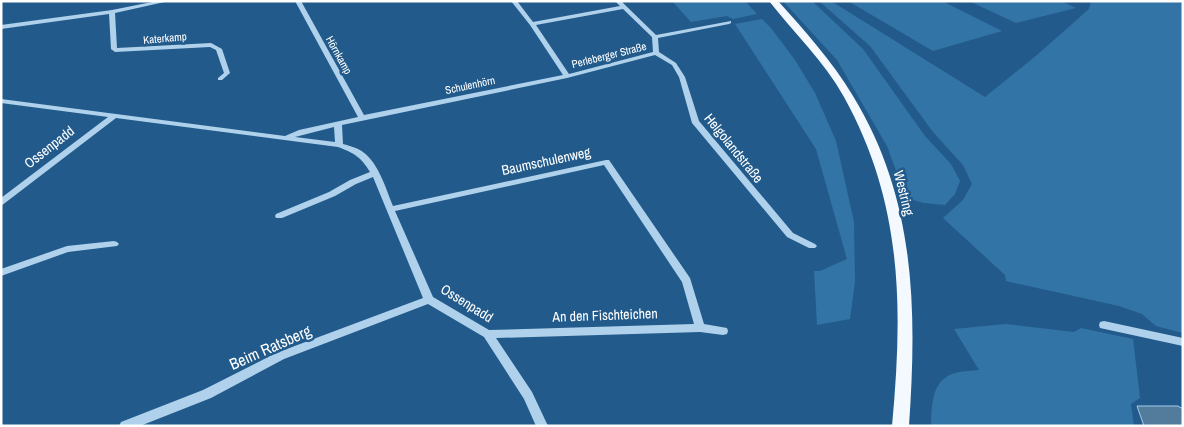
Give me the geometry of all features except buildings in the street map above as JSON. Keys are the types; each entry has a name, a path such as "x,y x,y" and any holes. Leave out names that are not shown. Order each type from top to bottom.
{"main road":[{"name":"Westring","path":"773,1 809,40 842,83 865,126 885,177 901,246 905,284 905,380 900,426"}],"street":[{"path":"1,27 112,12 153,2 166,1"},
{"name":"Hörnkamp","path":"298,1 362,118"},
{"path":"514,1 567,76"},
{"name":"Perleberger Straße","path":"567,76 656,53 655,37 618,1"},
{"path":"532,24 624,6"},
{"name":"Katerkamp","path":"112,12 114,49 117,51 211,45 219,49 227,73 220,79"},
{"path":"655,37 729,22"},
{"name":"Helgolandstraße","path":"656,53 674,64 682,77 695,121 790,235 812,246"},
{"name":"Schulenhörn","path":"288,138 302,132 338,123 567,76"},
{"name":"Ossenpadd","path":"1,101 339,145 356,151 367,160 374,173 429,300 488,334 528,396 542,426"},
{"name":"Ossenpadd","path":"1,203 114,116"},
{"path":"338,123 339,145"},
{"name":"Baumschulenweg","path":"391,209 606,162 687,281 700,328"},
{"path":"279,216 332,194 374,173"},
{"path":"1,273 67,249 114,244"},
{"name":"Beim Ratsberg","path":"125,426 207,394 280,356 429,300"},
{"path":"1104,325 1183,342"},
{"name":"An den Fischteichen","path":"488,334 700,328 723,331"}],"shaded area":[{"path":"672,1 745,1 757,14 733,19 727,16 691,22"},
{"path":"783,1 812,1 863,49 925,136 951,164 960,181 955,194 945,205 924,203 906,198 887,146 837,60"},
{"path":"819,1 831,1 985,97 1037,55 1089,9 1091,1 1183,1 1183,333 1156,326 1142,314 1119,306 1006,281 1005,275 943,218 963,200 972,184 963,165 933,132 870,46"},
{"path":"848,1 942,1 1002,31 933,51"},
{"path":"969,1 1061,1 1076,8 1016,23"},
{"path":"762,19 795,60 815,93 836,141 854,222 855,282 850,319 817,325 814,271 820,271 847,259 816,149 735,24"},
{"path":"1006,324 1074,332 1081,328 1133,339 1140,398 1131,404 1134,426 931,426 933,400 938,386 943,380 959,372 979,370 954,329"},
{"path":"1137,406 1178,406 1183,409 1183,426 1144,426"}]}
